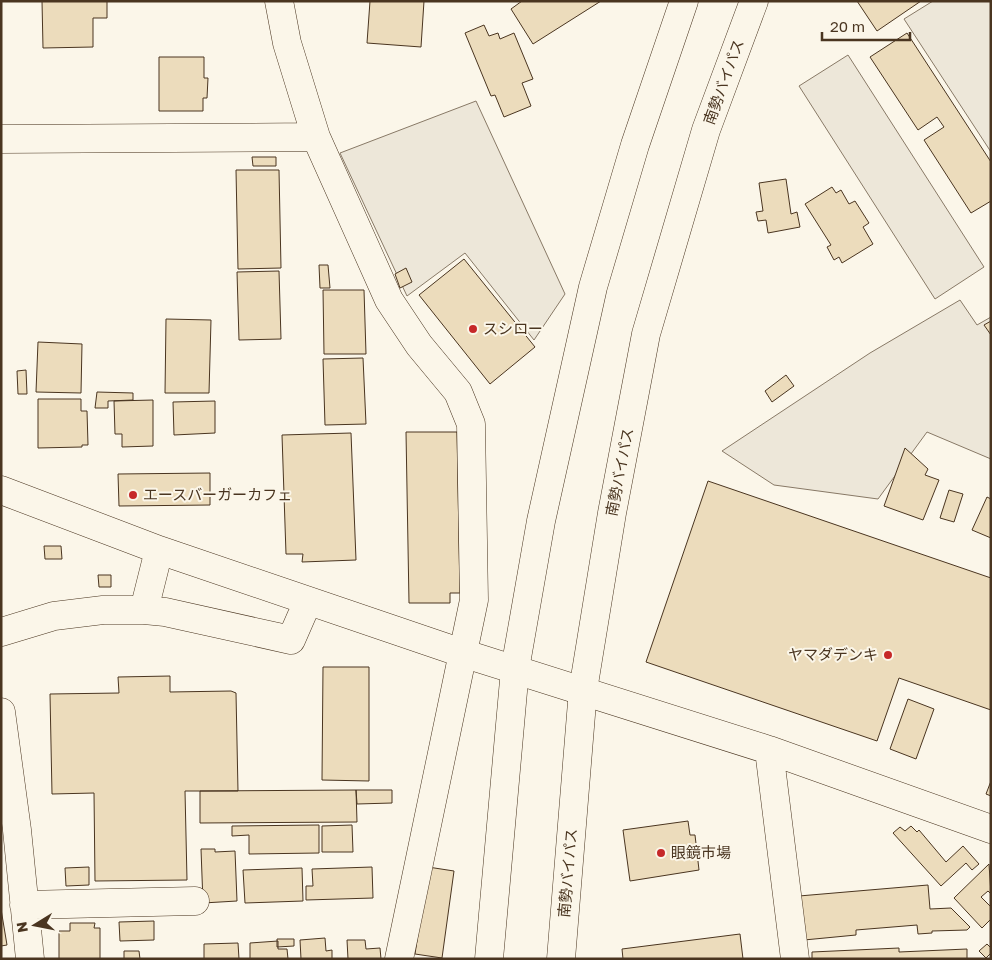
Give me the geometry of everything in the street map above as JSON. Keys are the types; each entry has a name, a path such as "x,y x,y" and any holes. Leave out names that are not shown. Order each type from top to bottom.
{"main road":[{"path":"279,1 287,43 316,137 389,300 418,345 458,392 471,424 474,600 399,959"},
{"path":"490,959 516,669 542,521 593,287 635,145 684,1"},
{"name":"南勢バイパス","path":"561,959 583,690 612,513 646,334 706,130 754,1"},
{"path":"1,139 316,137"},
{"path":"1,490 159,550 462,653 769,750 991,829"},
{"path":"144,610 159,550"},
{"path":"1,632 54,616 103,610 144,610 165,612 291,640 308,601"},
{"path":"1,712 17,830 28,958"},
{"path":"769,750 795,959"},
{"path":"24,905 195,900"}],"shaded area":[{"path":"933,1 991,1 991,152 904,19"},
{"path":"848,55 984,267 935,299 799,86"},
{"path":"476,101 565,294 534,340 465,253 407,296 340,153"},
{"path":"960,300 977,325 991,317 991,459 927,432 878,499 774,485 722,451 870,353"}],"building":[{"path":"42,1 107,1 107,18 93,18 93,47 43,48"},
{"path":"370,1 424,1 421,47 367,43"},
{"path":"522,1 601,1 533,44 511,9"},
{"path":"857,1 921,1 877,31"},
{"path":"484,25 489,36 498,33 500,39 514,33 533,79 522,83 531,106 504,117 495,95 491,96 465,33"},
{"path":"907,33 991,162 991,201 971,213 924,140 944,127 937,117 918,130 870,57"},
{"path":"159,57 204,57 204,78 208,78 207,98 203,98 203,111 159,111"},
{"path":"252,157 276,157 276,166 253,166"},
{"path":"236,170 279,170 281,268 238,269"},
{"path":"786,179 791,214 797,212 800,227 768,233 766,220 758,221 756,212 763,211 759,183"},
{"path":"832,187 836,193 841,190 849,204 855,201 869,223 863,227 873,244 842,263 839,257 834,260 827,247 831,245 805,204"},
{"path":"464,259 535,347 490,384 419,295"},
{"path":"319,265 328,265 330,288 320,288"},
{"path":"406,268 412,282 400,288 395,274"},
{"path":"279,271 281,339 239,340 237,272"},
{"path":"323,290 364,290 366,354 324,354"},
{"path":"166,319 211,320 209,393 165,393"},
{"path":"991,321 991,335 984,325"},
{"path":"38,342 82,344 81,393 36,392"},
{"path":"363,358 366,424 325,425 323,359"},
{"path":"26,370 27,394 18,394 17,371"},
{"path":"786,375 794,386 772,402 765,391"},
{"path":"97,392 133,393 133,400 108,401 108,408 95,408"},
{"path":"38,399 81,399 81,411 87,411 88,445 82,445 82,447 38,448"},
{"path":"153,400 153,446 122,447 122,434 115,434 114,401"},
{"path":"215,401 215,433 174,435 173,402"},
{"path":"406,432 457,432 460,593 450,593 450,603 409,603"},
{"path":"351,433 356,560 302,562 303,554 286,554 282,435"},
{"path":"905,448 928,469 925,475 939,480 923,520 884,506"},
{"path":"210,473 210,505 119,506 118,474"},
{"path":"708,481 991,578 991,710 899,678 877,741 646,662"},
{"path":"949,490 963,494 954,522 940,518"},
{"path":"987,497 991,499 991,538 972,530"},
{"path":"44,546 61,546 62,559 45,559"},
{"path":"98,575 111,575 111,587 99,587"},
{"path":"323,667 369,667 369,781 322,780"},
{"path":"170,676 170,692 231,691 236,693 238,791 185,791 187,880 95,881 94,793 52,794 50,694 119,693 118,677"},
{"path":"908,699 934,709 916,759 890,749"},
{"path":"991,781 991,796 986,794"},
{"path":"356,790 357,822 200,823 200,791"},
{"path":"356,790 392,790 392,803 357,804"},
{"name":"眼鏡市場","path":"688,821 690,835 695,835 699,870 630,881 623,830"},
{"path":"319,825 319,853 249,854 249,835 232,836 232,826"},
{"path":"352,825 353,852 322,852 322,826"},
{"path":"911,826 917,832 919,830 946,862 963,846 979,864 972,870 966,863 941,886 893,833 900,827 905,831"},
{"path":"201,849 215,849 215,852 235,851 237,901 203,903"},
{"path":"989,864 991,894 988,891 981,897 991,907 991,919 982,928 954,898"},
{"path":"89,867 89,885 66,886 65,868"},
{"path":"372,867 373,898 306,900 306,886 313,886 312,869"},
{"path":"428,867 454,871 442,958 415,954"},
{"path":"302,868 303,901 245,903 243,870"},
{"path":"928,885 930,909 951,908 970,927 967,930 932,931 932,933 918,934 917,925 856,930 856,935 804,940 799,896"},
{"path":"1,909 7,945 1,946"},
{"path":"154,921 154,940 120,941 119,922"},
{"path":"70,923 95,923 94,928 100,928 100,959 59,959 59,931 70,931"},
{"path":"740,934 743,959 623,959 622,949"},
{"path":"325,938 326,951 332,950 332,959 301,959 300,940"},
{"path":"277,939 294,939 294,946 277,947"},
{"path":"347,940 365,940 366,949 380,948 381,959 348,959"},
{"path":"278,941 278,949 287,949 288,959 250,959 250,943"},
{"path":"238,943 239,959 204,959 204,944"},
{"path":"987,944 991,948 991,953 986,958 979,951"},
{"path":"899,948 899,952 967,949 967,959 812,959 812,952"},
{"path":"124,951 139,951 140,959 124,959"}],"place":[{"name":"スシロー","path":"473,329"},
{"name":"エースバーガーカフェ","path":"133,495"},
{"name":"ヤマダデンキ","path":"888,655"},
{"name":"眼鏡市場","path":"661,853"}]}
